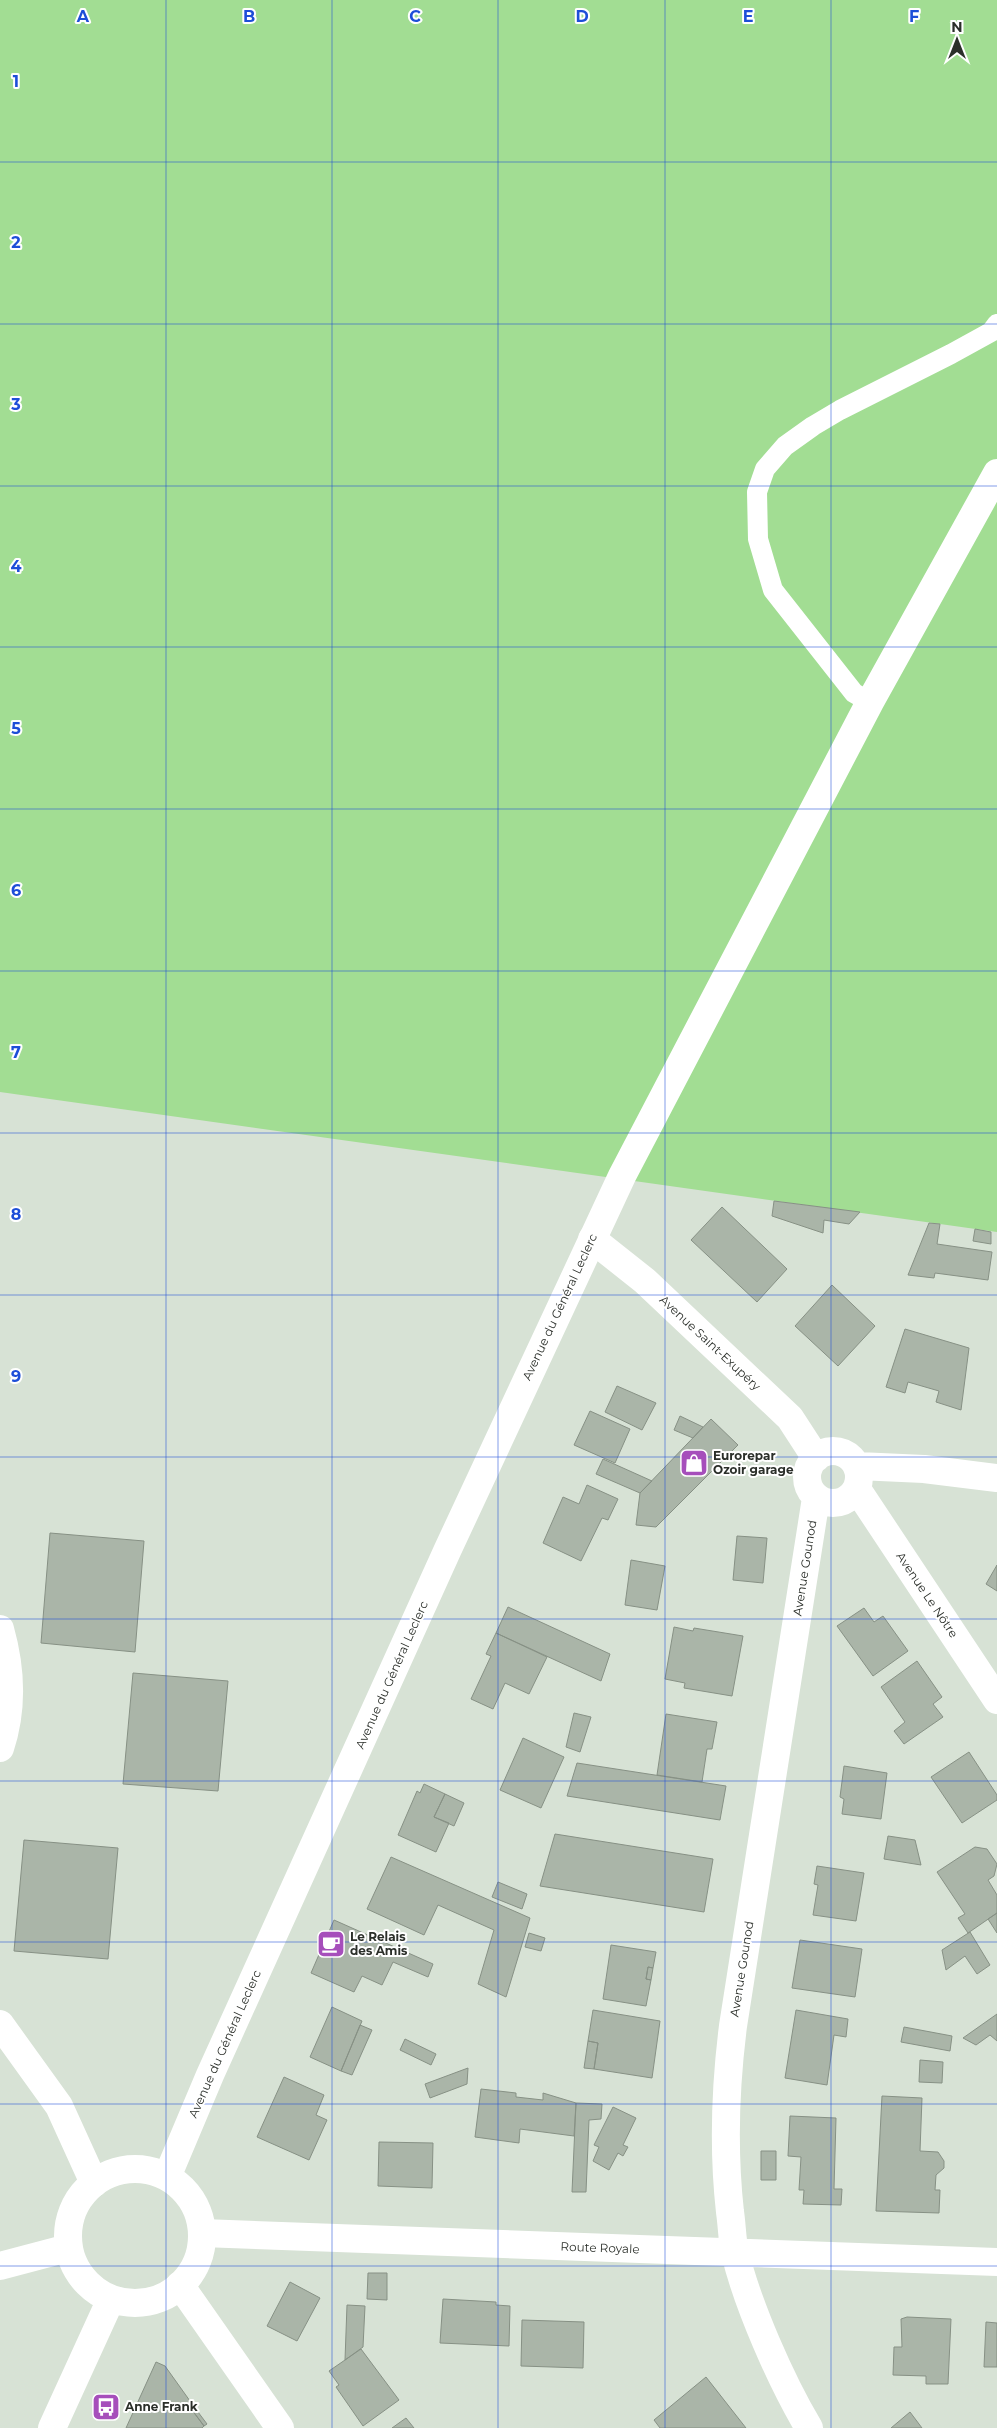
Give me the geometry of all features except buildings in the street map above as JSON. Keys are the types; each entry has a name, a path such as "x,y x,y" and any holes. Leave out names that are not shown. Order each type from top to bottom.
{"street":[{"name":"Avenue du Général Leclerc","path":"167,2177 277,1927 622,1176 870,702 997,473"},
{"name":"Avenue Saint-Exupéry","path":"592,1239 645,1281 790,1418 816,1458"},
{"path":"839,1451 847,1454 857,1478 846,1501 838,1503 823,1502 816,1498 811,1490 807,1473 816,1458 823,1453 839,1451"},
{"path":"857,1478 924,1469 997,1478"},
{"name":"Avenue Le Nôtre","path":"857,1478 997,1700"},
{"name":"Avenue Gounod","path":"809,2428 799,2411 756,2317 735,2252 725,2164 727,2078 733,2026 816,1498"},
{"path":"0,1628 7,1654 10,1690 7,1727 0,1748"},
{"path":"0,2024 59,2106 94,2182"},
{"path":"130,2169 149,2170 167,2177 181,2187 192,2200 199,2216 202,2232 200,2252 193,2270 180,2286 165,2296 148,2302 129,2303 111,2299 96,2291 83,2280 68,2248 70,2219 83,2193 94,2182 111,2174 130,2169"},
{"name":"Route Royale","path":"202,2232 997,2262"},
{"path":"0,2266 68,2248"},
{"path":"180,2286 280,2428"},
{"path":"52,2428 111,2299"}],"lane":[{"path":"870,702 854,693 773,590 758,539 757,492 765,469 785,446 813,426 840,410 952,354 991,332 997,324"}],"green space":[{"path":"0,0 997,0 997,1232 0,1092"}],"place":[{"name":"Eurorepar Ozoir garage","path":"694,1463"},
{"name":"Le Relais des Amis","path":"331,1944"},
{"name":"Anne Frank","path":"106,2407"}]}
